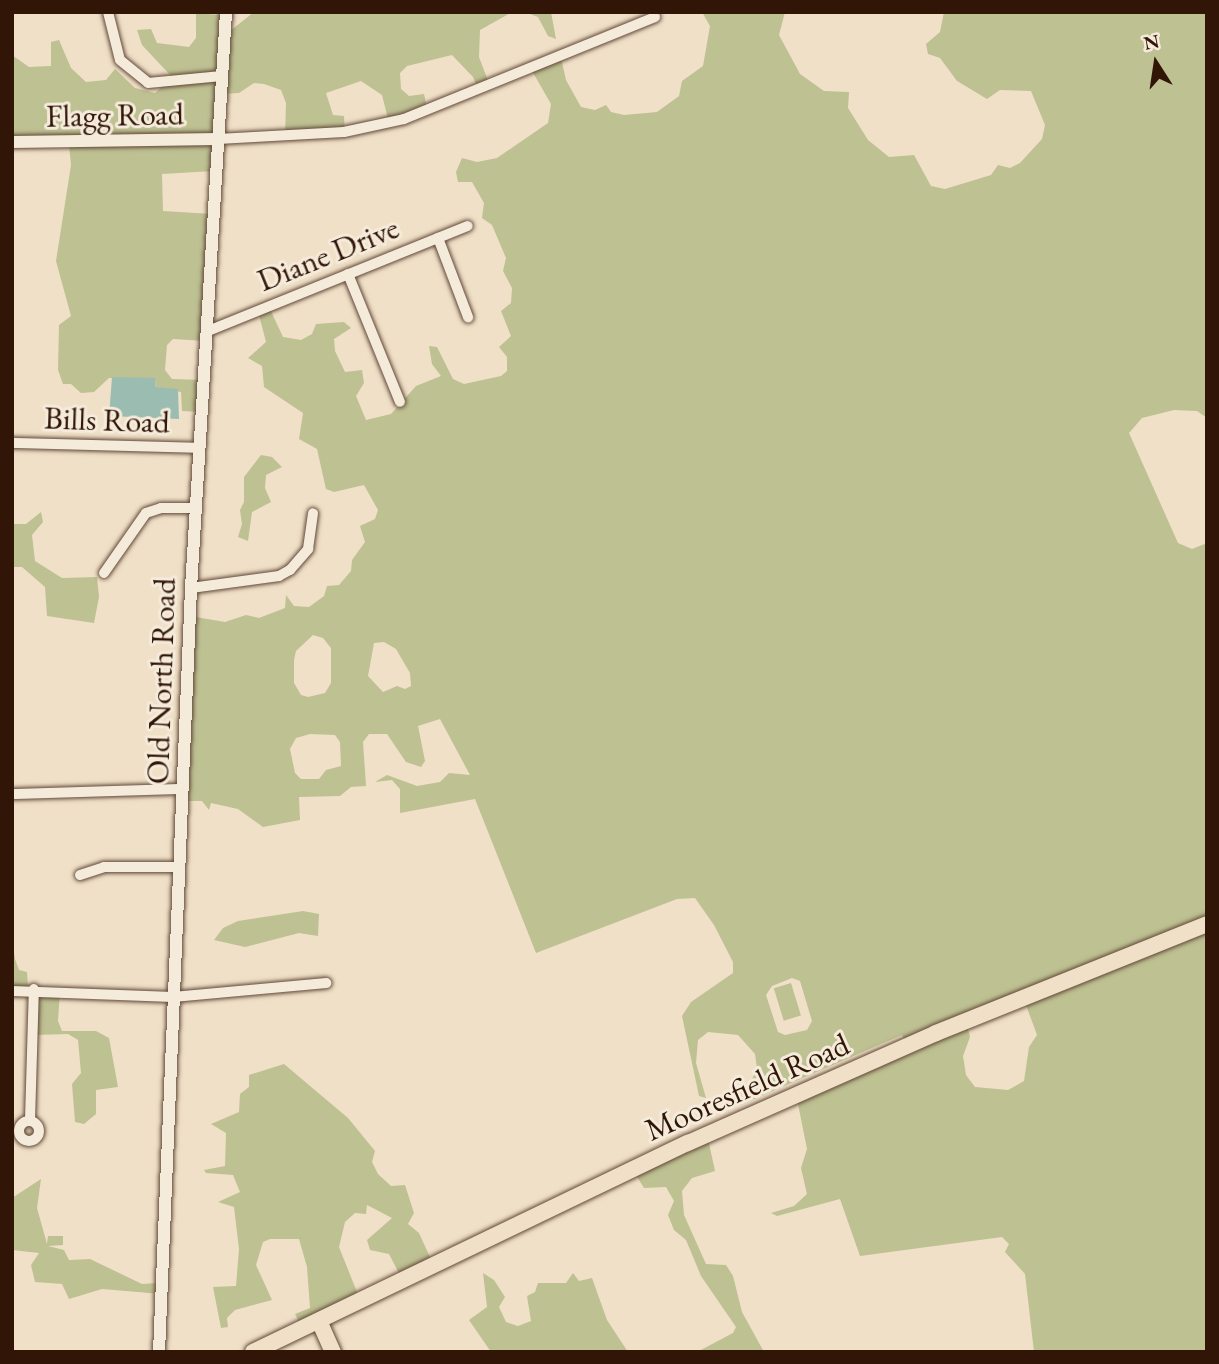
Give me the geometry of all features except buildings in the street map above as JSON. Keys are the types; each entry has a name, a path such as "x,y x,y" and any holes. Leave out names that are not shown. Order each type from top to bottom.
{"main road":[{"name":"Mooresfield Road","path":"253,1352 320,1324 698,1138 936,1033 1207,924"},
{"path":"320,1324 334,1352"}],"street":[{"path":"108,12 120,60 148,83 222,76"},
{"name":"Old North Road","path":"159,1352 191,588 226,12"},
{"path":"218,139 344,132 404,119 654,17"},
{"name":"Flagg Road","path":"12,142 218,139"},
{"name":"Diane Drive","path":"208,331 468,226"},
{"path":"438,238 468,317"},
{"path":"348,274 400,402"},
{"name":"Bills Road","path":"12,443 200,449"},
{"path":"104,572 146,513 161,508 196,508"},
{"path":"191,588 279,576 290,570 309,549 313,513"},
{"path":"12,794 182,789"},
{"path":"80,875 104,867 180,867"},
{"path":"12,991 34,989 173,997 326,984"},
{"path":"30,1120 34,989"}],"green space":[{"path":"254,12 512,12 480,30 479,57 490,86 479,91 473,77 452,55 407,66 400,73 401,89 409,96 424,94 428,112 389,123 382,95 361,81 326,93 333,115 344,116 345,133 285,137 286,103 281,90 264,84 254,83 239,93 221,94 214,171 162,174 163,211 212,214 205,341 173,339 167,345 165,370 172,379 203,380 201,412 182,411 181,392 155,387 156,378 109,378 94,392 81,393 71,384 63,384 58,370 59,325 71,316 56,261 71,165 69,145 12,144 12,55 29,67 51,66 51,42 59,40 71,68 86,82 106,80 115,69 135,88 155,93 172,77 142,45 137,30 151,29 157,43 189,47 196,38 196,13 221,15 225,35"},
{"path":"525,12 551,12 556,39 548,36 538,17"},
{"path":"702,12 785,12 779,35 800,74 824,91 849,92 848,108 868,140 889,157 914,155 931,186 945,189 991,175 998,165 1010,168 1020,163 1042,139 1045,125 1031,91 1000,90 987,99 957,81 940,58 928,54 926,44 940,32 944,12 1207,12 1207,418 1197,411 1174,410 1142,418 1129,433 1178,543 1192,549 1207,543 1207,1352 1034,1352 1025,1274 1005,1252 1009,1244 1002,1237 860,1256 840,1199 777,1216 771,1213 794,1206 807,1194 801,1168 807,1149 796,1094 906,1043 902,1035 738,1106 731,1090 750,1084 757,1068 755,1054 738,1035 708,1032 698,1040 696,1063 706,1098 699,1096 682,1016 691,1002 733,973 733,962 714,925 695,898 677,899 536,953 475,799 400,813 400,789 392,780 375,782 387,775 417,786 440,782 449,773 470,775 440,719 418,726 425,761 421,767 406,762 387,734 369,734 363,742 366,786 351,787 340,796 299,797 300,820 263,827 238,809 211,803 209,810 202,801 182,801 190,616 225,622 246,615 259,618 285,608 286,595 294,606 309,607 324,596 327,586 339,585 351,571 352,560 365,542 360,526 375,519 378,510 364,485 334,492 326,489 317,449 299,439 303,413 264,387 262,366 248,358 266,342 258,311 269,307 283,337 301,340 312,334 316,324 344,322 351,328 334,339 335,351 345,372 362,370 364,383 356,396 366,420 391,414 416,386 441,376 432,364 429,346 437,347 453,379 464,384 501,376 507,371 507,357 499,347 511,336 501,311 511,303 512,288 503,271 506,258 492,225 482,218 484,203 472,182 458,182 456,172 462,158 477,162 497,158 548,123 551,104 532,71 561,58 566,80 581,107 595,110 606,105 611,112 624,115 657,112 679,96 682,81 703,66 710,26","holes":["313,635 323,638 331,648 331,683 325,693 308,697 301,695 294,683 296,651","384,642 396,649 410,673 411,686 405,689 397,686 383,692 368,676 374,643","310,734 335,735 340,742 341,766 326,770 319,779 301,779 295,773 290,749 296,738","792,978 800,981 812,1021 807,1030 785,1035 778,1032 766,995 772,986","1023,997 1037,1035 1029,1047 1024,1081 1008,1090 975,1087 966,1075 963,1056 970,1037 966,1020"]},
{"path":"261,455 272,457 282,467 266,475 265,488 271,502 252,512 248,541 238,537 242,524 240,510 244,502 244,477"},
{"path":"41,512 43,522 32,535 35,561 62,578 97,577 99,597 94,623 47,616 45,587 22,567 12,567 12,524 26,524"},
{"path":"303,911 319,914 318,936 299,933 245,947 214,940 223,928 238,921"},
{"path":"12,939 19,970 27,972 28,987 12,992"},
{"path":"791,983 801,1016 784,1021 774,988"},
{"path":"35,989 60,991 58,1021 62,1031 96,1031 109,1038 118,1087 96,1090 96,1114 84,1124 75,1122 72,1084 81,1073 78,1040 68,1034 34,1035"},
{"path":"284,1064 348,1118 375,1151 372,1162 378,1174 391,1186 405,1185 414,1213 408,1224 419,1233 434,1266 403,1281 389,1254 370,1250 367,1240 392,1218 367,1205 366,1214 355,1213 345,1222 339,1247 361,1302 302,1328 295,1314 310,1308 307,1267 299,1239 270,1239 263,1242 256,1265 272,1300 235,1310 227,1318 228,1327 221,1328 213,1287 236,1286 239,1249 234,1207 218,1202 240,1192 233,1175 206,1173 204,1170 225,1166 226,1133 211,1124 239,1112 240,1094 249,1087 249,1075"},
{"path":"707,1134 715,1171 692,1178 682,1191 684,1215 706,1264 726,1265 733,1276 742,1312 764,1352 697,1352 733,1333 736,1327 701,1276 686,1240 674,1230 668,1215 674,1201 666,1187 644,1188 636,1175"},
{"path":"41,1179 37,1208 47,1244 48,1236 63,1236 63,1245 48,1246 64,1250 69,1260 90,1259 142,1284 158,1283 161,1294 102,1289 69,1299 62,1284 35,1282 31,1265 39,1253 12,1250 12,1198"},
{"path":"483,1273 494,1280 505,1297 499,1307 506,1322 518,1326 531,1321 527,1296 535,1292 538,1283 566,1283 573,1273 579,1281 592,1278 607,1320 628,1352 491,1352 469,1320 487,1307"}],"water":[{"path":"112,377 156,378 155,387 178,389 179,419 109,416"}]}
